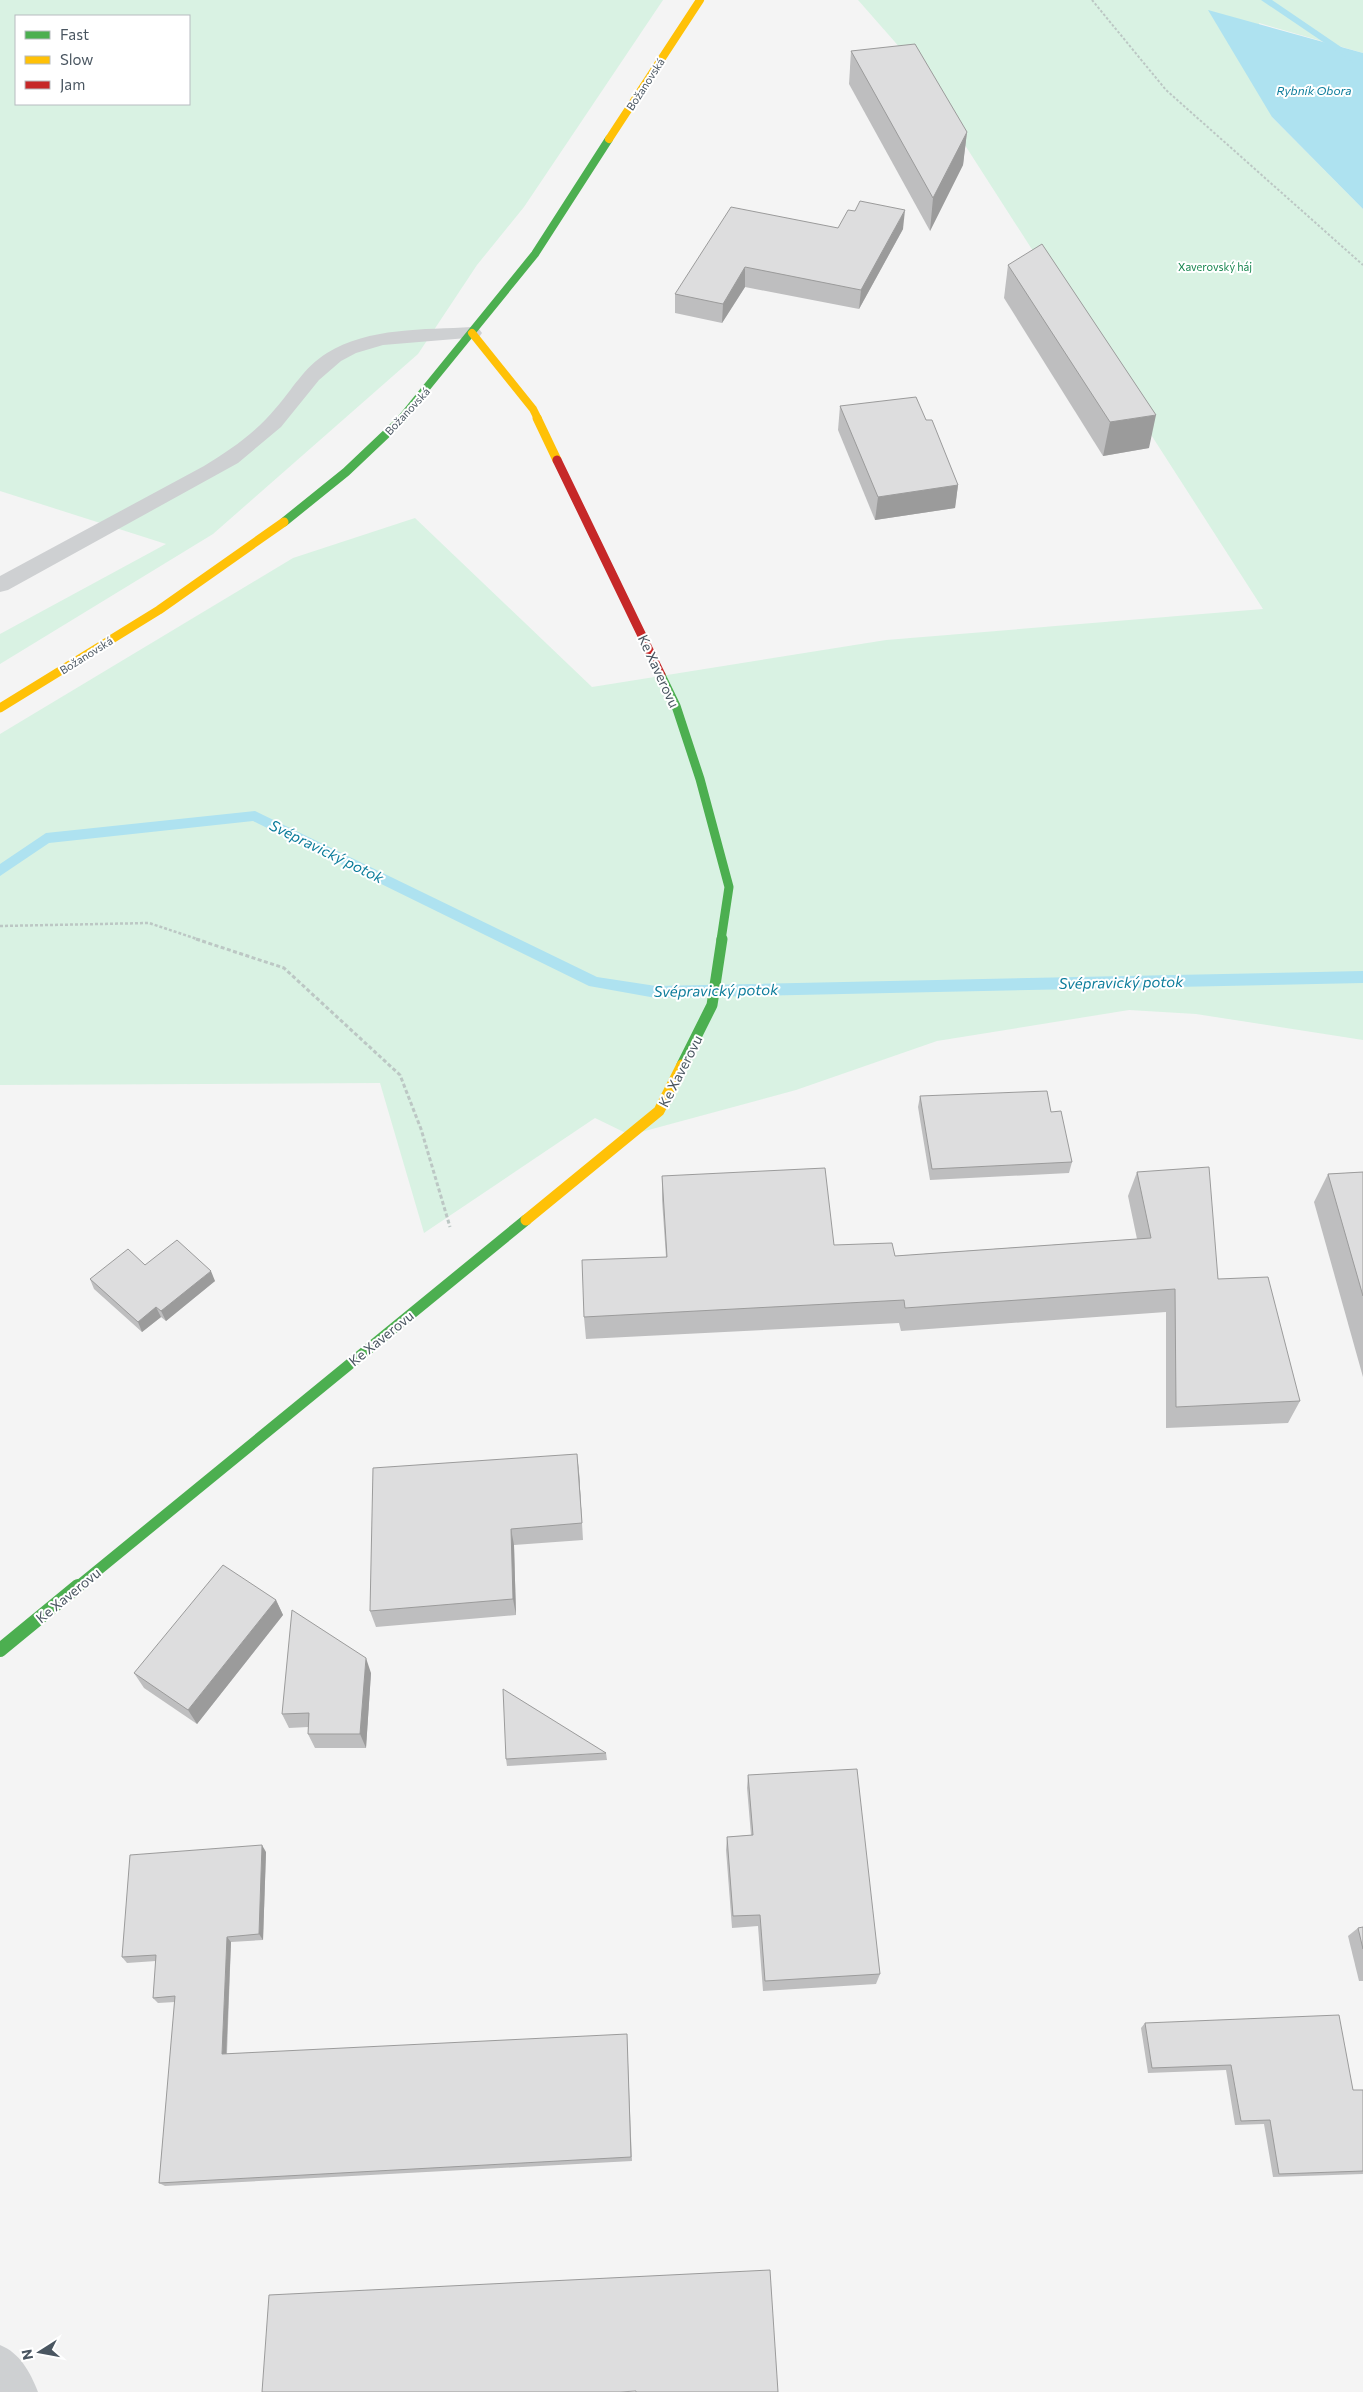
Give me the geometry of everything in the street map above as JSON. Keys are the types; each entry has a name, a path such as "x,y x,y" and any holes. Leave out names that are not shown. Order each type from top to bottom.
{"street":[{"name":"Božanovská","path":"0,708 159,610 274,530 346,472 408,414 535,254 700,0"},
{"path":"0,585 211,471 238,454 266,430 320,367 334,356 360,346 382,341 472,334"},
{"name":"Ke Xaverovu","path":"0,1650 659,1111 712,1005 718,976 729,886 700,779 676,706 533,409 472,334"},
{"path":"0,2364 19,2392"}],"path":[{"path":"1092,0 1166,90 1363,265"},
{"path":"0,926 149,923 284,968 400,1075 420,1129 463,1272"}],"green space":[{"path":"0,0 663,0 524,207 477,265 418,354 213,534 0,664 0,634 166,544 0,491"},
{"name":"Xaverovský háj","path":"858,0 1363,0 1363,53 1259,23 1272,117 1363,209 1363,1040 1196,1014 1129,1010 937,1041 796,1090 630,1135 595,1118 424,1233 380,1083 0,1085 0,734 293,558 415,518 592,687 886,640 1263,609 909,58"}],"water":[{"name":"Rybník Obora","path":"1208,10 1363,53 1363,209 1272,117"}],"building":[{"path":"915,44 967,132 933,198 851,51"},
{"path":"860,201 905,210 861,290 745,267 723,304 675,294 731,207 838,228 848,210 855,211"},
{"path":"1042,244 1156,415 1110,422 1008,265"},
{"path":"916,397 926,420 932,420 958,485 878,497 840,406"},
{"path":"1047,1091 1051,1112 1061,1111 1072,1162 932,1169 920,1096"},
{"path":"1209,1167 1218,1279 1268,1277 1300,1401 1176,1407 1175,1289 905,1308 904,1300 584,1317 582,1260 667,1257 662,1176 825,1168 834,1245 892,1243 895,1256 1151,1238 1137,1172"},
{"path":"1363,1172 1363,1296 1328,1174"},
{"path":"177,1240 211,1271 161,1311 156,1307 138,1322 90,1279 128,1249 145,1265"},
{"path":"577,1454 582,1523 511,1529 513,1599 370,1611 373,1468"},
{"path":"223,1565 276,1600 188,1710 134,1673"},
{"path":"292,1610 366,1658 360,1734 308,1734 309,1713 282,1714"},
{"path":"503,1689 606,1753 506,1759"},
{"path":"857,1769 880,1974 765,1981 760,1915 733,1916 727,1837 753,1835 748,1775"},
{"path":"262,1845 259,1934 227,1937 222,2054 627,2034 631,2157 159,2183 175,1996 153,1998 156,1955 122,1957 130,1855"},
{"path":"1363,1927 1363,1949 1358,1928"},
{"path":"1339,2015 1353,2090 1363,2090 1363,2171 1279,2174 1270,2120 1241,2121 1231,2065 1152,2068 1145,2023"},
{"path":"770,2270 778,2392 262,2392 269,2295"}],"waterway":[{"path":"1266,0 1363,66"},
{"name":"Svépravický potok","path":"0,871 46,838 255,816 594,982 656,992 1363,977"}],"traffic: fast":[{"path":"284,522 346,472 407,414 535,254 609,139"},
{"path":"661,675 676,706 700,779 729,887 712,1005 682,1065"},
{"path":"0,1650 526,1220"}],"traffic: slow":[{"path":"609,139 700,0"},
{"path":"472,333 533,409 557,460"},
{"path":"0,708 159,610 284,522"},
{"path":"526,1220 659,1111 682,1065"}],"traffic: jam":[{"path":"557,460 661,675"}]}
